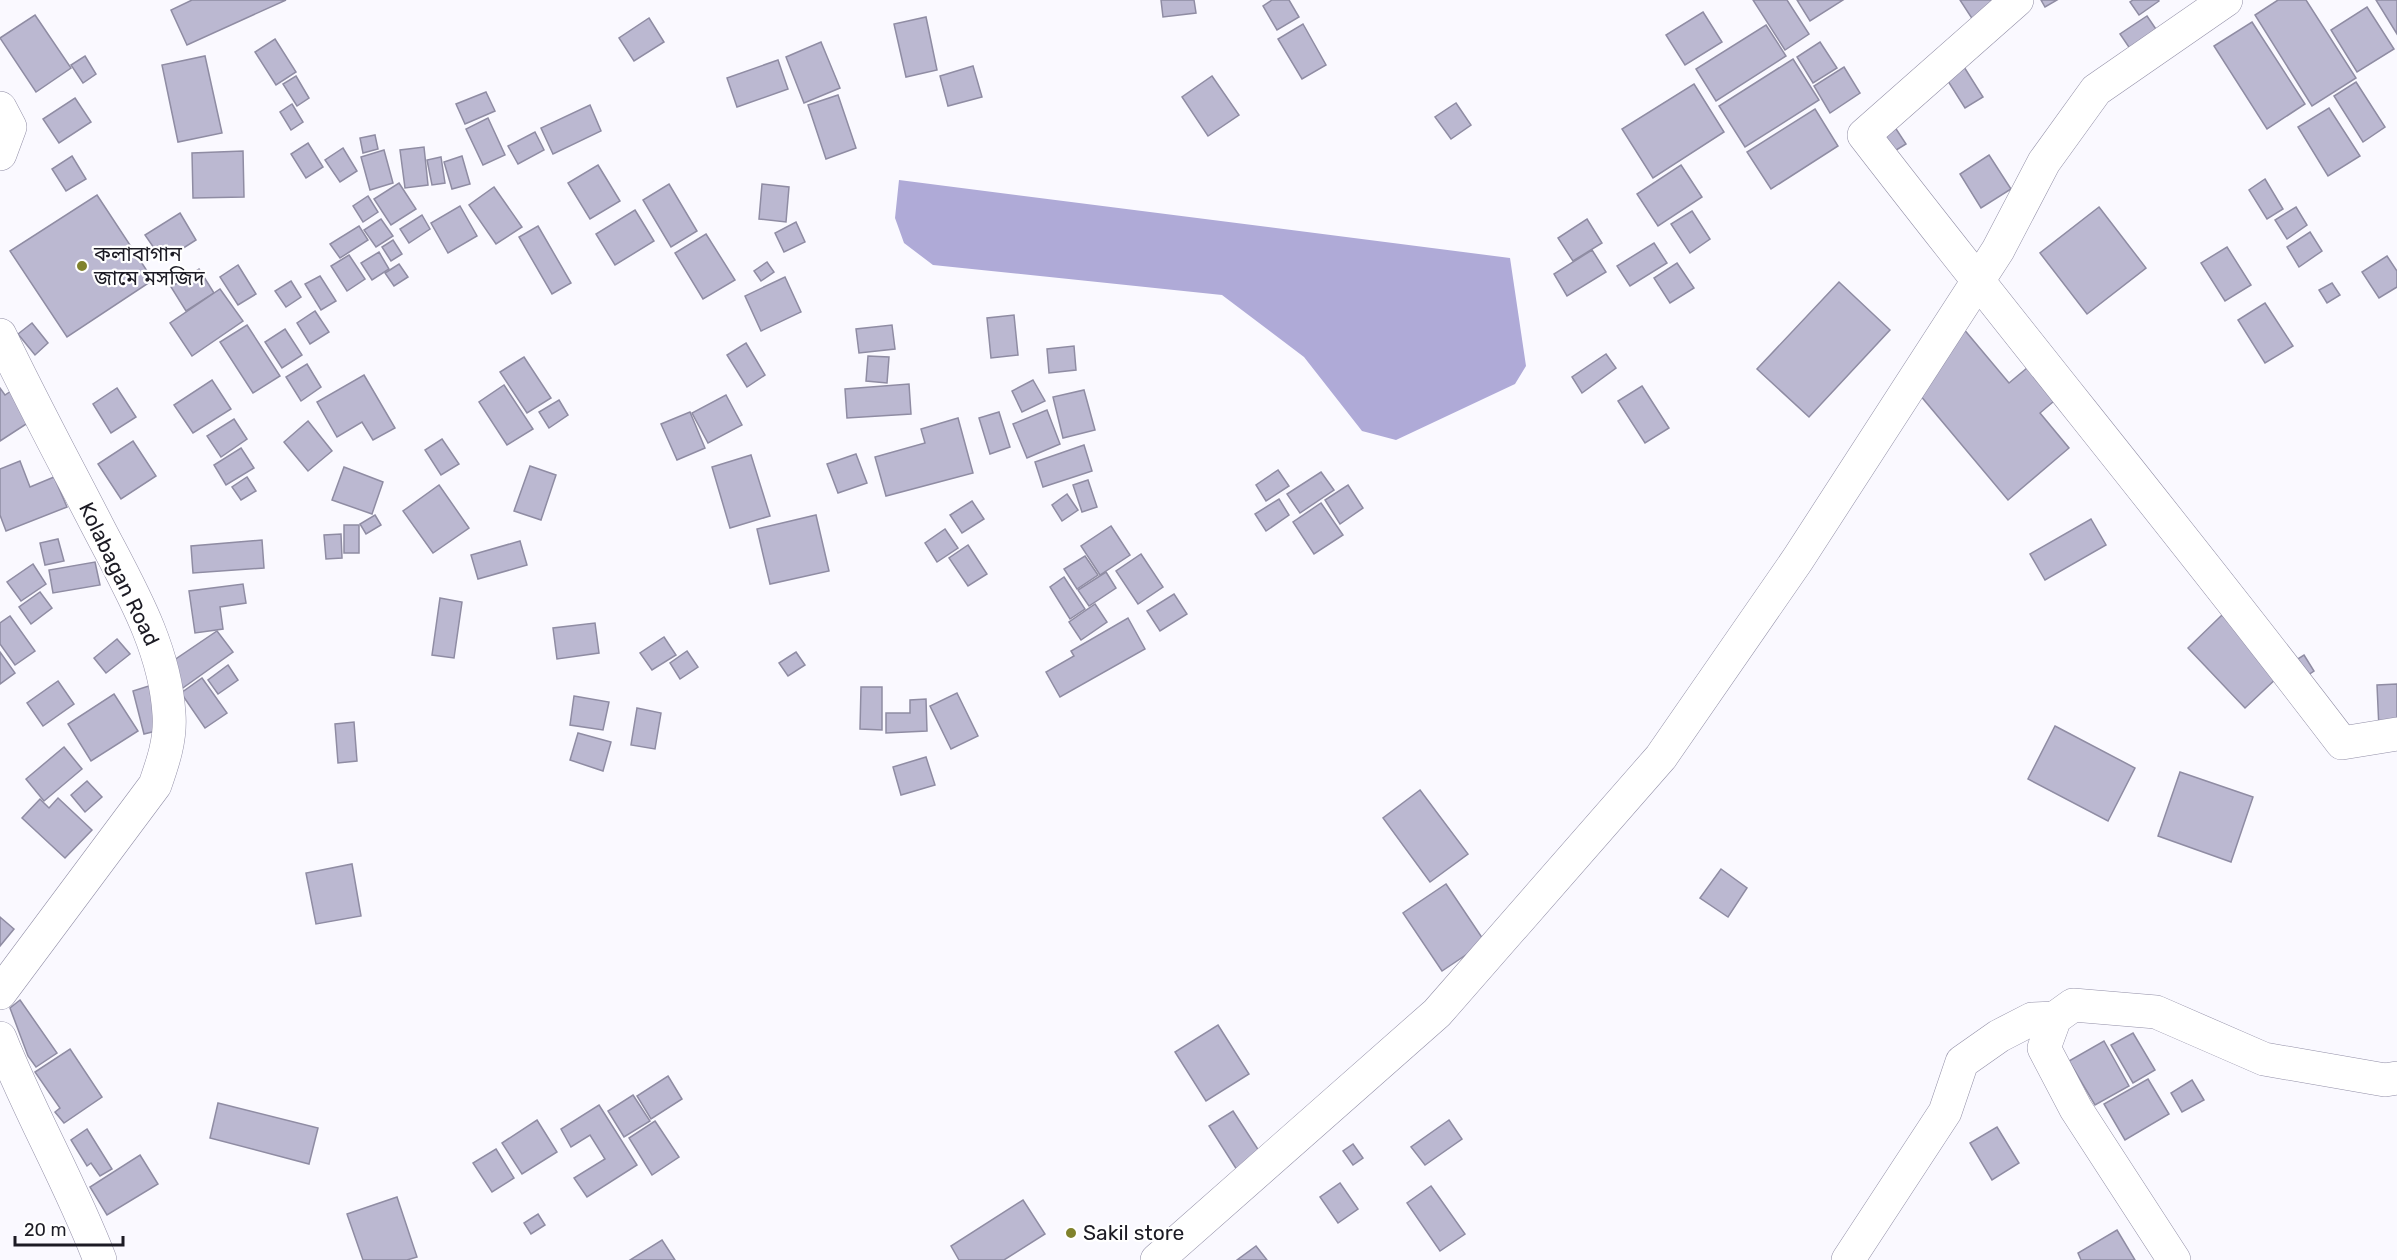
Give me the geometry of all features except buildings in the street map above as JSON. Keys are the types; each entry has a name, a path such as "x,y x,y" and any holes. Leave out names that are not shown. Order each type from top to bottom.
{"street":[{"path":"2017,0 1864,135 1977,282 2243,614 2342,744 2397,734"},
{"path":"1158,1260 1437,1013 1661,758 1798,559 1998,250 2044,162 2096,90 2226,0"},
{"path":"0,108 10,127 0,153"},
{"name":"Kolabagan Road","path":"0,335 33,405 133,594 159,657 169,714 166,752 155,785 0,993"},
{"path":"1848,1260 1945,1112 1962,1062 1999,1036 2032,1019 2055,1018 2073,1005 2156,1012 2264,1059 2385,1080 2397,1078"},
{"path":"2055,1018 2044,1048 2076,1109 2174,1260"},
{"path":"0,1038 18,1085 85,1221 100,1260"}],"shaded area":[{"path":"899,180 1510,258 1526,366 1515,384 1396,440 1362,431 1304,357 1222,295 933,265 904,243 895,218"}],"place":[{"name":"কলাবাগান জামে মসজিদ","path":"82,266"},
{"name":"Sakil store","path":"1071,1233"}]}
